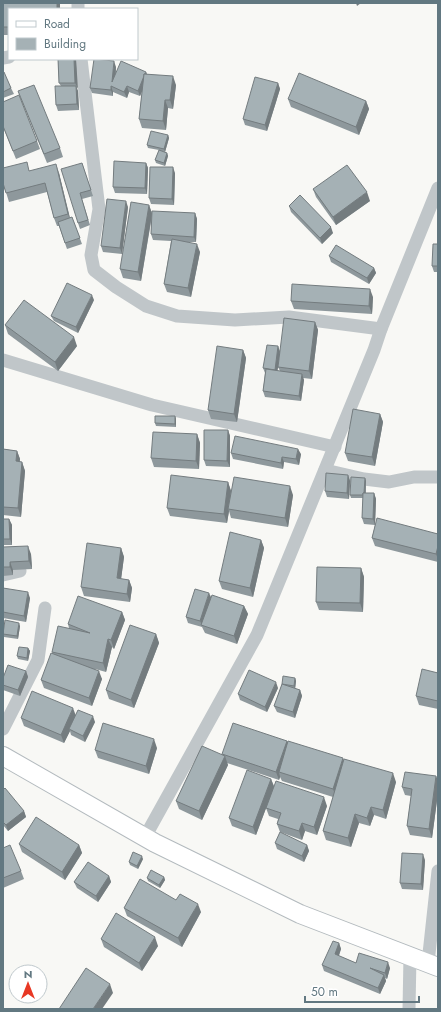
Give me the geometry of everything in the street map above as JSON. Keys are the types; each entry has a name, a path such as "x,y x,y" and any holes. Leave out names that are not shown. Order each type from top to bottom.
{"main road":[{"path":"3,756 145,837 300,914 433,965"}],"street":[{"path":"81,60 99,209 91,255 94,270 116,287 146,306 177,316 235,320 289,317 381,329"},
{"path":"145,837 257,635 374,350 381,329 438,188"},
{"path":"3,360 152,405 334,447"},
{"path":"325,470 364,479 389,482 414,477 438,477"},
{"path":"3,575 20,571"},
{"path":"3,729 38,660 45,608"},
{"path":"433,965 438,871"},
{"path":"409,1009 410,956"}],"building":[{"path":"3,3 57,3 57,8 8,8 8,27 3,27"},
{"path":"58,60 74,60 75,83 59,83"},
{"path":"94,60 114,61 112,82 121,61 146,72 138,91 127,86 124,92 111,86 111,90 90,88"},
{"path":"3,72 11,88 3,92"},
{"path":"299,73 366,101 356,127 288,99"},
{"path":"144,74 173,76 170,100 165,100 163,121 139,119"},
{"path":"255,77 278,83 265,125 243,119"},
{"path":"34,85 60,148 44,154 18,91"},
{"path":"55,86 76,86 77,104 56,105"},
{"path":"19,95 37,141 13,151 3,126 3,102"},
{"path":"151,131 168,135 164,149 147,145"},
{"path":"159,150 167,153 164,163 155,160"},
{"path":"114,161 146,163 145,188 113,187"},
{"path":"27,162 29,171 56,164 68,214 54,218 45,183 6,193 3,183 3,168"},
{"path":"82,163 91,190 80,193 88,220 78,223 61,169"},
{"path":"347,165 367,192 333,217 313,189"},
{"path":"150,167 173,167 172,199 149,198"},
{"path":"300,195 331,227 320,238 289,206"},
{"path":"107,199 126,201 120,248 101,246"},
{"path":"131,202 149,205 138,272 120,269"},
{"path":"152,211 195,213 194,237 151,234"},
{"path":"72,217 80,238 65,243 58,222"},
{"path":"172,239 197,244 188,288 164,284"},
{"path":"433,244 438,244 438,266 432,266"},
{"path":"336,245 374,268 367,278 329,256"},
{"path":"67,283 92,295 76,327 51,316"},
{"path":"292,284 370,289 369,306 291,301"},
{"path":"24,300 74,337 55,362 5,325"},
{"path":"284,318 315,322 309,371 278,367"},
{"path":"267,345 278,346 275,370 263,368"},
{"path":"217,346 243,350 234,414 208,410"},
{"path":"266,369 302,374 299,396 263,391"},
{"path":"353,409 380,414 372,457 345,453"},
{"path":"155,416 175,416 175,424 155,423"},
{"path":"204,430 228,430 227,461 204,460"},
{"path":"153,432 197,434 196,461 151,458"},
{"path":"235,436 298,449 296,459 282,457 281,463 231,453"},
{"path":"3,449 17,451 16,461 22,462 18,508 3,507"},
{"path":"326,473 348,475 347,493 325,491"},
{"path":"171,475 228,482 224,514 167,508"},
{"path":"234,477 290,486 285,518 228,509"},
{"path":"351,477 365,478 363,495 350,495"},
{"path":"363,493 374,493 373,519 362,518"},
{"path":"377,518 438,534 436,554 372,538"},
{"path":"3,519 9,519 10,539 3,539"},
{"path":"230,532 261,540 250,588 219,581"},
{"path":"87,543 121,548 117,578 129,580 127,594 81,587"},
{"path":"28,546 29,561 10,562 10,567 3,567 3,547"},
{"path":"317,567 361,568 360,603 316,602"},
{"path":"3,588 28,592 24,616 3,612"},
{"path":"195,589 209,593 200,621 186,617"},
{"path":"212,595 244,606 234,636 201,625"},
{"path":"78,596 122,612 111,640 108,639 103,663 52,652 58,626 90,633 68,624"},
{"path":"5,620 19,623 17,636 3,634"},
{"path":"130,625 156,634 131,700 106,690"},
{"path":"19,647 28,648 27,658 17,656"},
{"path":"51,653 99,671 89,698 41,680"},
{"path":"8,665 26,671 18,690 3,685 3,678"},
{"path":"422,669 438,673 438,701 416,696"},
{"path":"249,670 276,682 265,707 238,694"},
{"path":"283,676 295,678 294,686 282,684"},
{"path":"282,684 300,690 293,712 274,706"},
{"path":"32,691 73,708 61,735 21,718"},
{"path":"78,710 93,716 83,736 69,729"},
{"path":"103,723 154,739 146,766 95,750"},
{"path":"233,723 287,741 276,772 222,754"},
{"path":"288,741 343,758 333,789 279,772"},
{"path":"202,746 225,756 199,811 176,801"},
{"path":"344,759 393,773 383,810 371,807 367,818 355,814 348,838 323,831"},
{"path":"247,770 271,779 253,827 229,818"},
{"path":"405,772 436,776 429,829 407,826 412,789 402,787"},
{"path":"276,781 324,797 314,827 302,823 299,831 277,824 281,813 266,808"},
{"path":"5,788 24,811 6,825 3,822 3,790"},
{"path":"36,817 79,845 62,872 19,844"},
{"path":"280,832 307,845 302,856 275,843"},
{"path":"10,845 21,871 3,878 3,848"},
{"path":"133,852 142,856 137,866 129,862"},
{"path":"402,853 423,854 421,884 400,883"},
{"path":"88,862 109,876 96,896 74,882"},
{"path":"151,870 164,877 159,885 147,878"},
{"path":"140,879 176,900 180,894 198,904 178,938 124,908"},
{"path":"116,913 155,937 139,963 101,939"},
{"path":"333,941 339,943 335,954 356,963 359,953 388,962 385,973 370,968 384,975 378,988 322,965"},
{"path":"86,968 110,984 93,1009 59,1009"}]}
